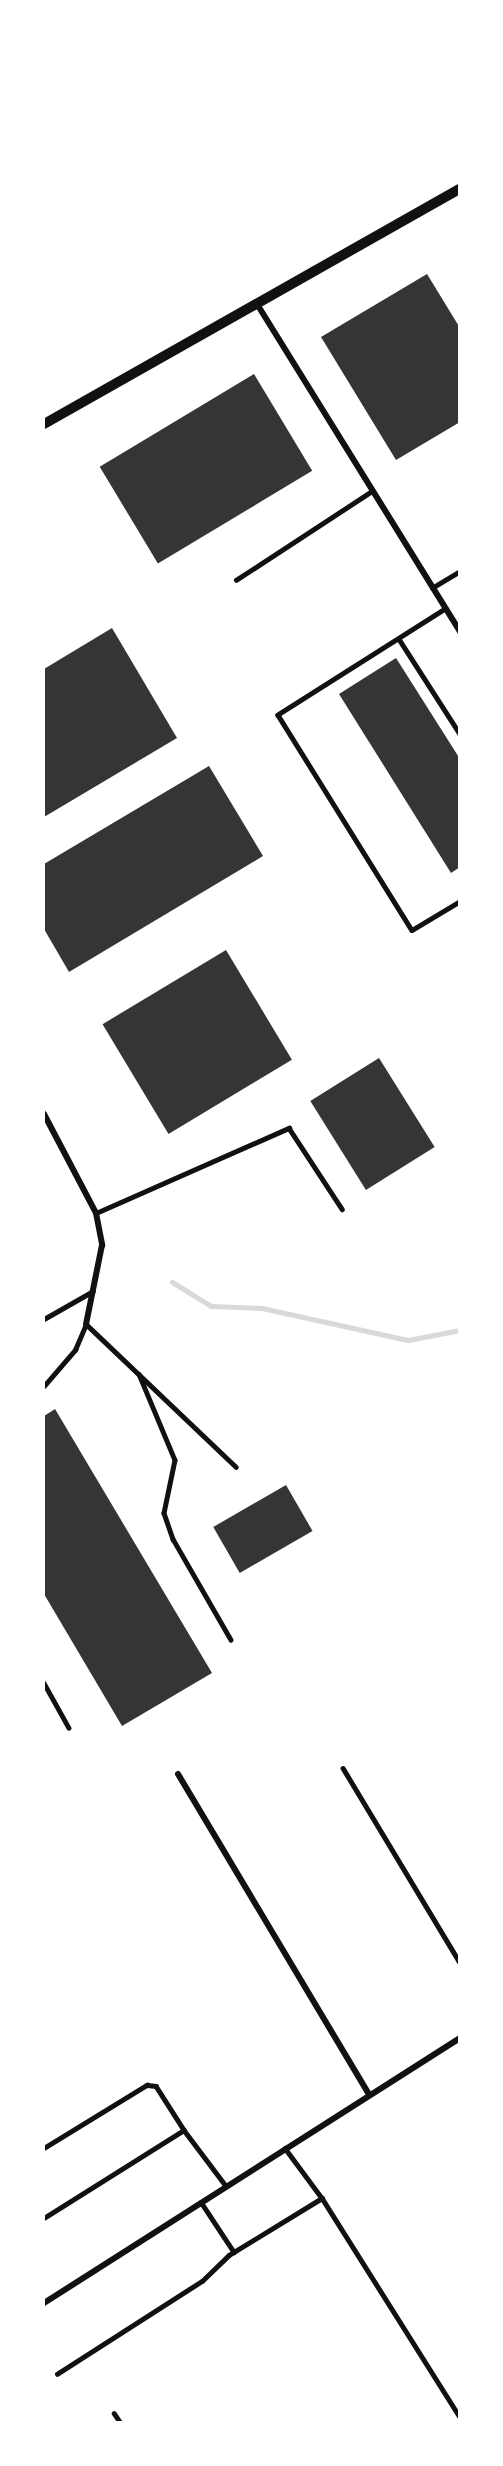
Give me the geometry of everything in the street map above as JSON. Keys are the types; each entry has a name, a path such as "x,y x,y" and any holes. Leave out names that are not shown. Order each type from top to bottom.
{"street":[{"path":"44,424 459,189"},
{"path":"257,304 459,632"},
{"path":"44,1114 96,1213 102,1245 96,1290 86,1324"},
{"path":"178,1774 369,2094"},
{"path":"44,2303 459,2038"}],"lane":[{"path":"236,580 372,491"},
{"path":"432,588 459,571"},
{"path":"445,609 278,715 411,930 459,902"},
{"path":"399,639 459,735"},
{"path":"96,1213 289,1128 342,1209"},
{"path":"44,1319 96,1290"},
{"path":"44,1386 75,1350 86,1324 236,1467"},
{"path":"139,1374 176,1460 164,1513 173,1539 231,1640"},
{"path":"44,1683 69,1728"},
{"path":"343,1768 459,1963"},
{"path":"44,2148 147,2085 156,2086 184,2130 226,2186"},
{"path":"44,2218 184,2130"},
{"path":"285,2148 322,2198 459,2417"},
{"path":"57,2374 202,2282 234,2252 322,2198"},
{"path":"201,2202 234,2252"},
{"path":"114,2413 120,2422"}],"building":[{"path":"427,274 460,328 460,422 396,460 321,337"},
{"path":"254,374 312,471 158,564 100,467"},
{"path":"112,628 177,738 44,817 44,669"},
{"path":"396,658 460,759 460,867 451,873 339,694"},
{"path":"209,766 263,856 69,972 44,929 44,864"},
{"path":"226,950 292,1060 168,1134 103,1024"},
{"path":"379,1058 435,1147 366,1190 310,1101"},
{"path":"55,1409 212,1673 122,1726 44,1594 44,1416"},
{"path":"286,1485 312,1531 240,1573 213,1527"}],"waterway":[{"path":"172,1282 211,1306 262,1308 408,1340 460,1330"}]}
